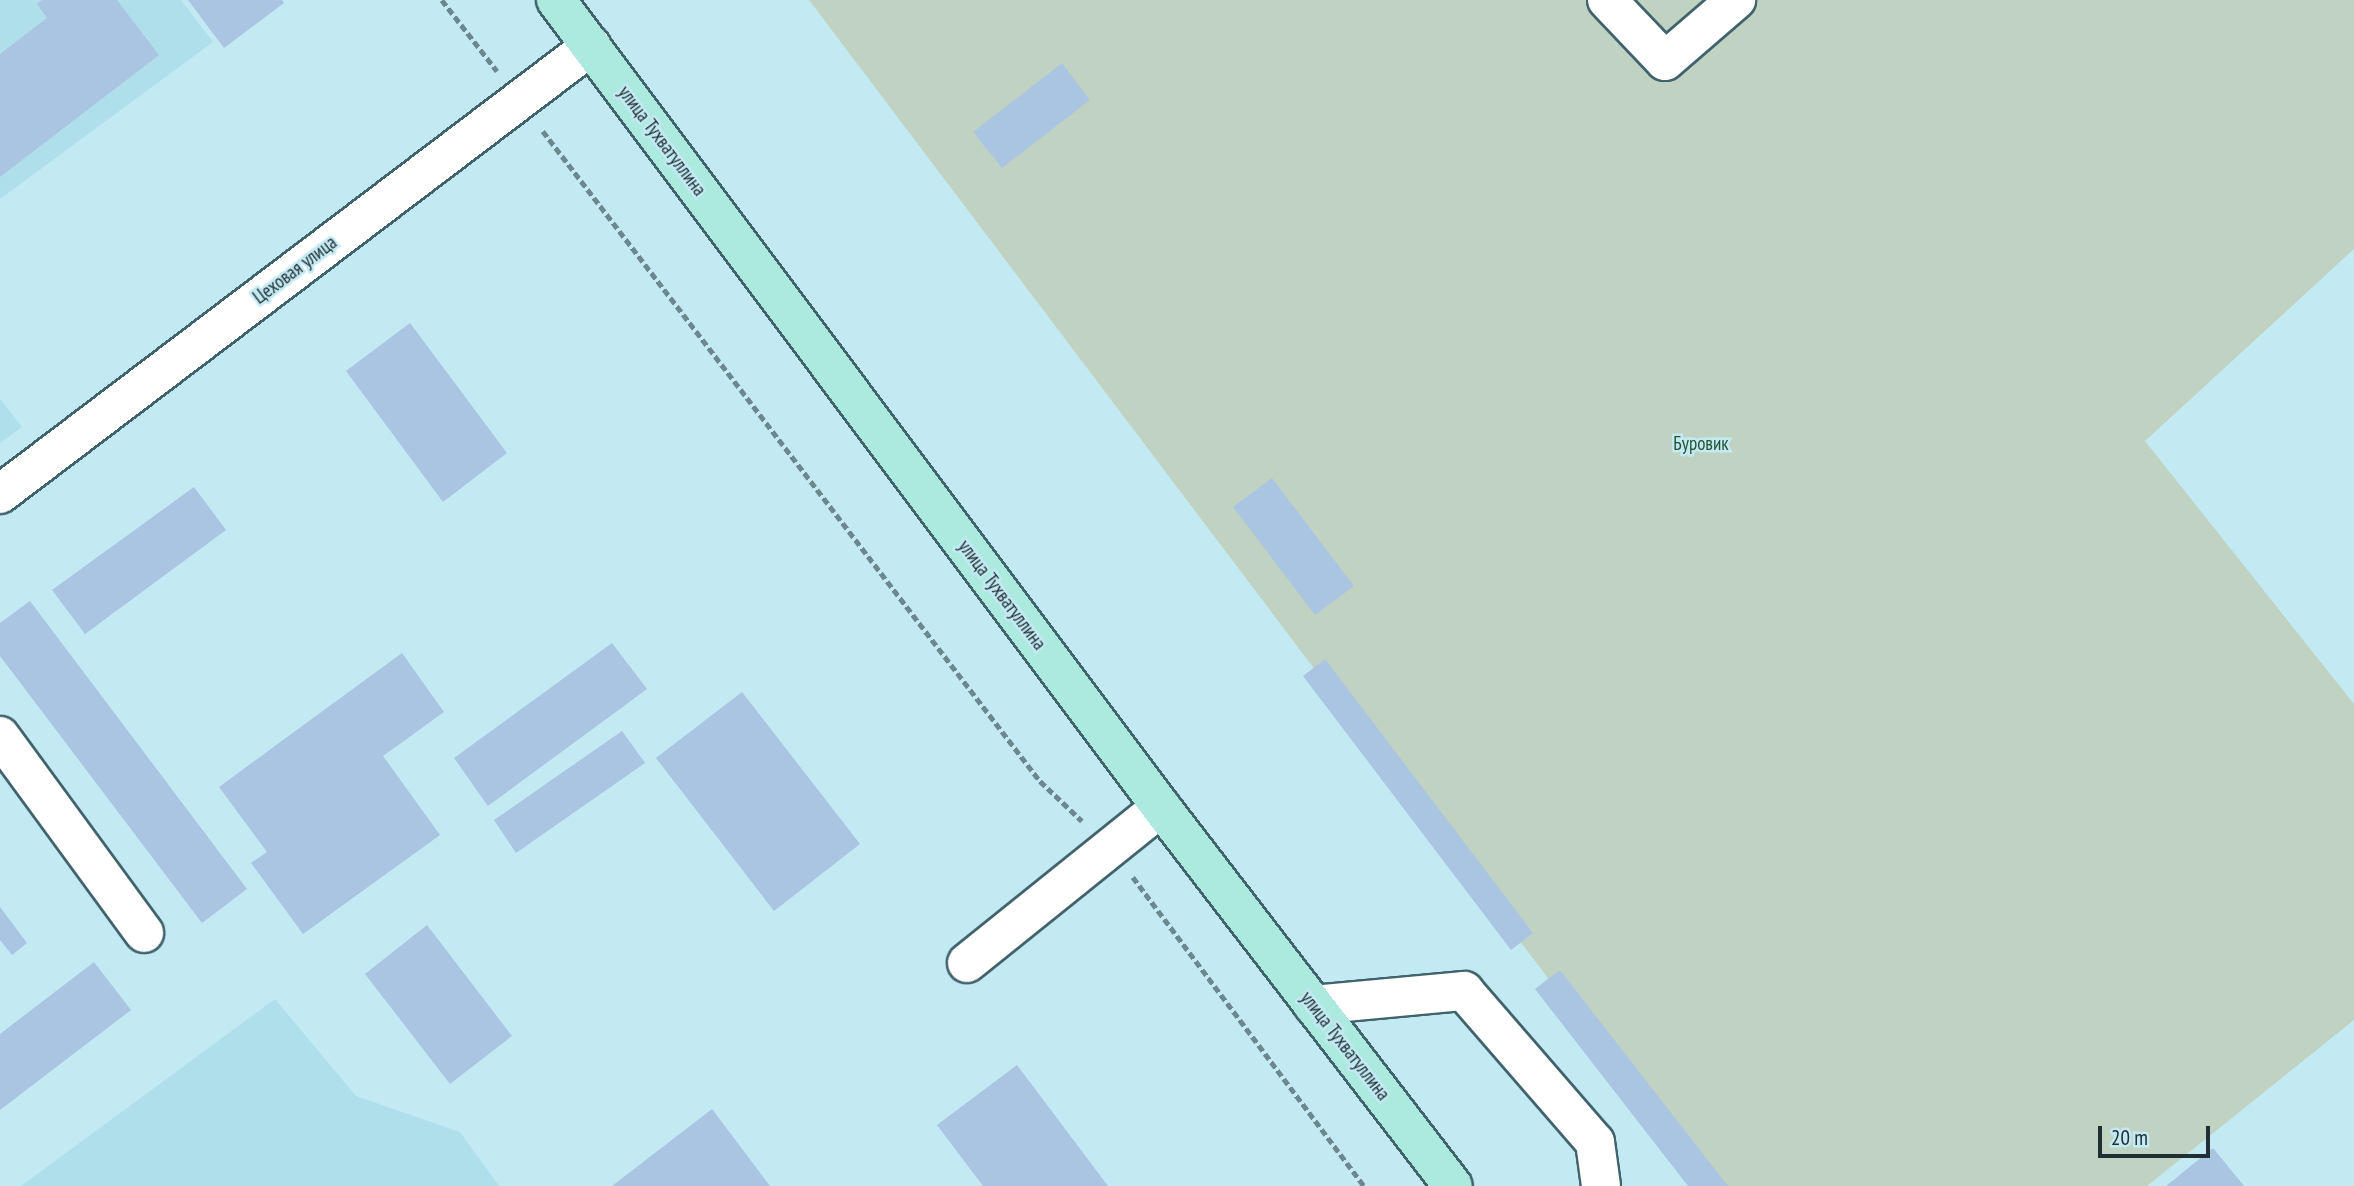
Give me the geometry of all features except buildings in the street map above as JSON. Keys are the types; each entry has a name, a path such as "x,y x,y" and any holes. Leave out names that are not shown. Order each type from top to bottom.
{"main road":[{"name":"улица Тухватуллина","path":"556,0 1161,807 1313,1005 1442,1182"}],"street":[{"path":"1607,0 1665,61 1736,0"},
{"name":"Цеховая улица","path":"0,494 591,46"},
{"path":"0,736 144,933"},
{"path":"967,963 1161,807"},
{"path":"1313,1005 1464,991 1595,1142 1601,1186"}],"path":[{"path":"442,0 1040,781 1111,848 1364,1186"}],"shaded area":[{"path":"0,0 181,0 213,42 0,199"},
{"path":"0,399 22,427 0,443"},
{"path":"275,999 356,1096 460,1132 499,1186 21,1186"}],"green space":[{"name":"Буровик","path":"809,0 2354,0 2354,249 2145,441 2354,704 2354,1020 2147,1186 1705,1186"}]}
